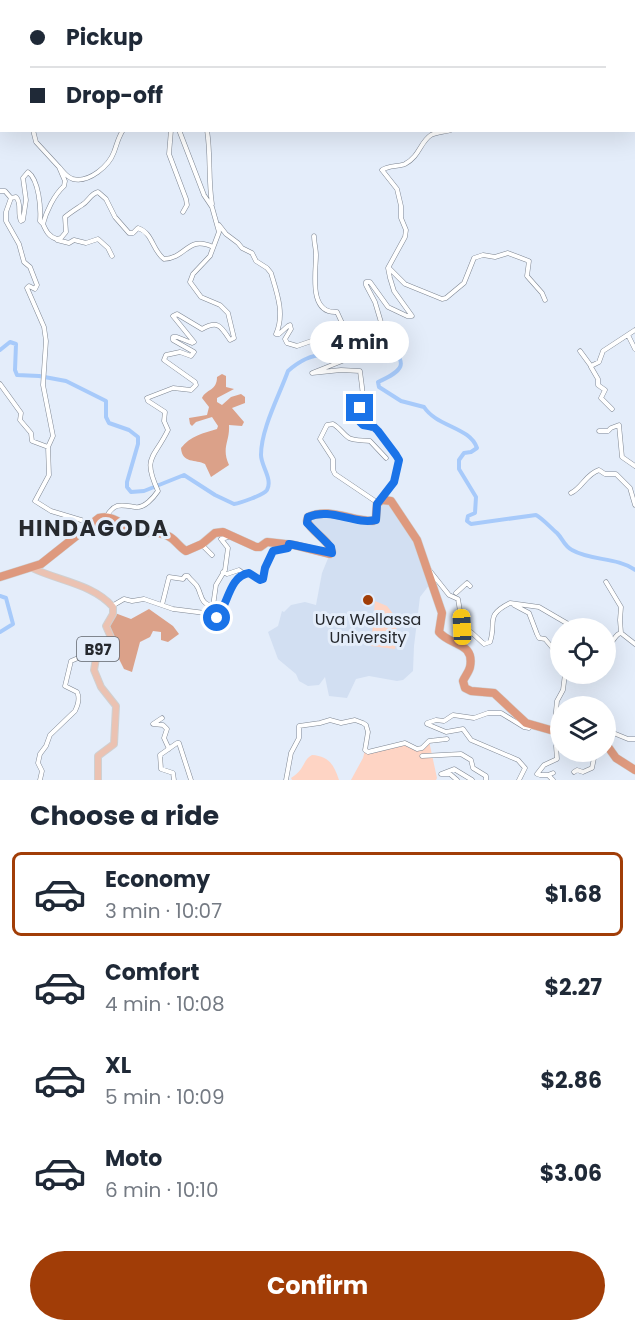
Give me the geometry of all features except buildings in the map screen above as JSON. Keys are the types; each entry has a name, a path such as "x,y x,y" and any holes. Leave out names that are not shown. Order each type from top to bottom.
{"highway":[{"path":"0,577 32,568 45,561 99,518 106,517 117,520 139,532 156,532 170,537 185,550 202,545 218,532 256,548 267,542 289,544 331,554 331,547 307,523 308,517 315,514 329,514 367,521 375,520 379,502 387,500 393,503 398,514 412,530 442,613 439,632 446,640 462,645 467,652 470,667 463,681 464,686 471,691 491,692 498,695 519,718 550,730"},
{"path":"616,758 635,770"}],"main road":[{"path":"32,568 54,578 91,589 112,606"},
{"name":"B97","path":"98,780 98,756 114,744 115,704 101,687 94,673 98,649 101,645 113,642 106,626 112,614 112,606"}],"street":[{"path":"34,132 36,142 65,175 75,179 98,172 110,160 122,132"},
{"path":"171,132 169,154 186,199 187,205 183,212"},
{"path":"179,132 204,195 212,207"},
{"path":"106,517 111,509 122,505 143,506 158,491 151,472 151,456 168,430 164,421 165,412 147,398 173,388 191,390 196,386 195,381 164,360 166,355 175,352 191,356 194,352 173,340 177,337 194,342 172,316 177,314 202,329 210,324 217,325 222,327 230,340 234,338 228,313 220,305 201,297 190,282 210,256 219,234 212,207 209,176 211,159 207,132"},
{"path":"360,422 359,415 363,398 360,371 312,372 386,344 390,340 383,330 378,308 366,282 370,282 391,309 413,316 401,304 394,291 388,267 402,243 406,230 401,218 399,194 382,170 385,167 408,163 419,153 424,142 432,135 443,132"},
{"path":"42,224 58,191 64,186 59,167"},
{"path":"11,198 18,199 19,218 22,221 26,200 23,178 26,173 30,173 40,201 40,221 46,232 69,243 74,240 86,243 98,239 108,248 112,256"},
{"path":"0,190 5,191 11,198"},
{"path":"57,239 66,234 65,217 98,192 106,199 115,216 129,233 133,233 138,228 144,231 158,253 164,258 176,257 189,245 207,244 213,247"},
{"path":"11,198 6,212 6,221 37,285 35,289 29,286 27,288 44,327 46,341 42,380 53,436 48,447 49,475 35,501 51,511 92,524"},
{"path":"218,225 271,273 281,309 280,324 276,335 291,326 285,339 287,343 297,346 326,336 343,324 336,312 330,313 323,309 316,297 314,236"},
{"path":"388,267 405,284 442,299 464,283 474,258 483,255 495,257 508,253 529,261 527,276 542,293 544,300"},
{"path":"591,366 600,362 603,351 635,330"},
{"path":"326,336 348,338 358,334 387,335"},
{"path":"628,335 635,349"},
{"path":"580,351 598,379 598,385 605,390 601,398 612,410"},
{"path":"0,384 21,413 20,420 31,433 32,441 48,447"},
{"path":"354,416 363,425 374,427 396,455 399,460 394,482 379,502 335,474 333,459 320,439 327,426 333,424 356,441 370,441 386,458"},
{"path":"599,431 608,431 619,425 622,457 635,466"},
{"path":"571,493 577,490 590,473 599,470 605,474 616,474 623,480 630,488 635,505"},
{"path":"162,604 169,577 183,579 188,576 198,588 200,599 213,606 216,585 223,572 228,548 221,540 232,536"},
{"path":"112,606 124,599 132,601 144,599 173,609 205,613 212,618 217,618 223,612 233,586 244,574 249,573 262,580 273,551 288,548 289,544"},
{"path":"202,545 212,555"},
{"path":"425,564 449,595 459,599 463,629 471,632 484,644 492,639 494,615 510,603 539,607 558,618"},
{"path":"223,572 227,574 239,570 244,574"},
{"path":"606,582 621,607 621,633"},
{"path":"456,593 467,583 470,586"},
{"path":"510,603 529,613 539,638 545,639 550,645"},
{"path":"621,633 635,644"},
{"path":"616,636 621,633"},
{"path":"40,780 42,771 38,763 40,754 50,735 69,717 79,699 77,692 64,686 71,661 98,649"},
{"path":"519,780 525,768 518,760 471,740 463,729 446,732 427,724 436,720 444,721 453,715 474,718 501,712 524,727 529,728 530,724"},
{"path":"162,718 153,724 163,724 167,729 164,738 169,749"},
{"path":"286,780 291,753 300,738 298,728 301,725 330,720 341,723 355,720 363,723 368,732 365,750 368,752 405,743 422,748 429,741 447,739"},
{"path":"616,734 635,739"},
{"path":"174,780 173,772 161,768 160,755 174,744 179,743 191,780"},
{"path":"422,756 461,754 471,760 473,768 486,776 486,780"},
{"path":"550,762 544,765 537,774 550,774 553,780"},
{"path":"574,772 587,771 592,768 593,762"},
{"path":"457,780 450,774 441,774 454,769 472,780"}],"shaded area":[{"path":"222,374 226,376 226,387 234,389 217,398 217,402 222,405 231,397 241,394 245,397 245,403 232,408 244,422 242,426 229,425 226,449 229,465 211,477 205,464 184,457 181,448 193,438 217,429 218,426 212,417 196,422 192,426 189,418 207,415 209,407 202,398 215,385 217,377"},
{"name":"Uva Wellassa University","path":"382,503 390,504 411,531 430,584 420,597 413,671 403,680 397,681 369,676 356,679 347,698 329,696 325,677 319,685 308,686 299,681 296,674 278,659 268,632 278,626 282,611 284,612 291,605 305,602 316,605 322,573 329,556 332,555 312,527 310,520 337,516 374,523"},
{"path":"375,601 387,606 397,619 395,649 371,646"},
{"path":"149,609 173,626 179,634 168,642 161,640 161,632 153,631 150,637 140,642 132,672 124,669 113,647 116,638 108,625 115,613 131,619"},
{"path":"429,741 436,780 351,780 365,750 405,743 419,749"},
{"path":"312,755 327,759 339,780 292,780 291,778 299,772"}],"waterway":[{"path":"0,350 10,342 16,344 15,370 17,375 66,381 106,401 106,417 109,423 129,430 138,437 127,482 127,487 131,492 144,491 184,475 234,504 267,490 269,481 261,455 262,445 267,424 288,371 313,356 337,355 351,350 369,348 378,342 386,343 399,356 401,362 398,370 378,382 379,387 401,401 424,407 437,419 468,436 477,448 464,453 459,460 459,469 476,497 475,513 468,516 467,521 471,524 536,515 572,550 587,556 620,563 635,570"},
{"path":"0,596 6,598 13,624 0,632"}],"place":[{"name":"Uva Wellassa University","path":"368,600"}],"district":[{"name":"HINDAGODA","path":"94,528"}],"route":[{"path":"217,618 223,612 229,593 239,578 249,573 260,580 263,579 265,568 273,551 288,548 289,544 332,553 331,547 307,523 311,515 329,514 358,520 376,520 377,504 391,488 399,460 374,427 363,425 360,422 360,408"}]}
